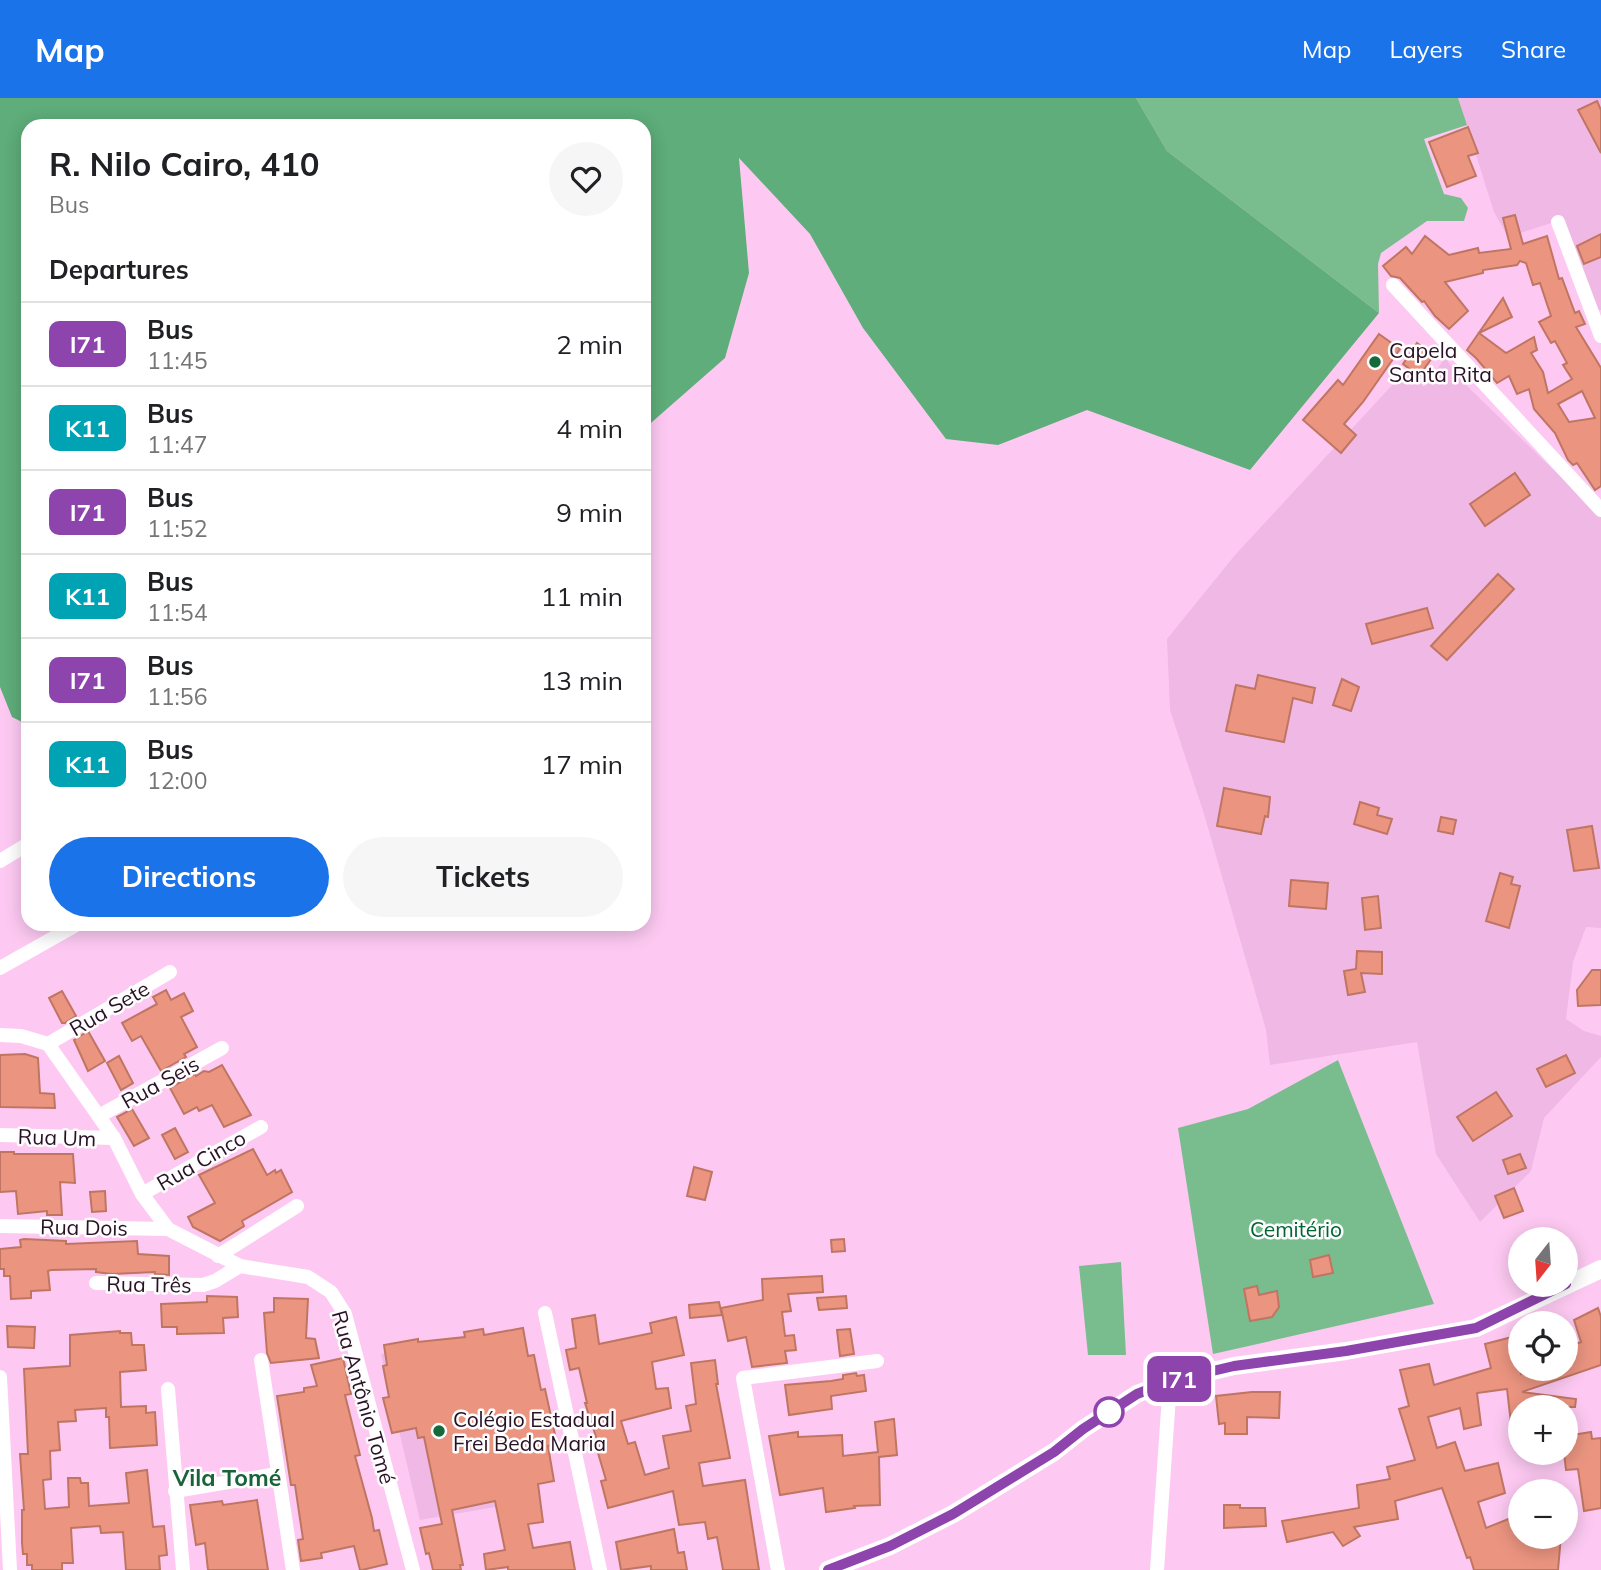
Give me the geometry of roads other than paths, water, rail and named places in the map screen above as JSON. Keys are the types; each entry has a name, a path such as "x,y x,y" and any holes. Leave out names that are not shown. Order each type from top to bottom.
{"street":[{"path":"1558,222 1601,336"},
{"path":"1393,285 1601,510"},
{"path":"0,861 21,848"},
{"path":"0,968 66,931"},
{"name":"Rua Sete","path":"48,1044 170,972"},
{"path":"0,1035 21,1036 48,1044"},
{"name":"Rua Antônio Tomé","path":"48,1044 114,1138 142,1194 168,1229 240,1266 309,1277 331,1292 345,1314 413,1570"},
{"name":"Rua Seis","path":"99,1116 222,1048"},
{"name":"Rua Cinco","path":"142,1194 261,1127"},
{"name":"Rua Um","path":"0,1135 114,1138"},
{"path":"218,1256 297,1206"},
{"name":"Rua Dois","path":"0,1226 168,1229"},
{"name":"Rua Três","path":"96,1283 202,1285 215,1281 240,1266"},
{"path":"828,1570 890,1546 953,1514 1054,1452 1083,1429 1137,1394 1170,1381 1234,1366 1346,1351 1476,1328 1601,1269"},
{"path":"545,1313 600,1570"},
{"path":"261,1360 293,1570"},
{"path":"778,1570 743,1378 877,1361"},
{"path":"0,1377 10,1570"},
{"path":"1157,1570 1170,1381"},
{"path":"168,1389 183,1570"},
{"path":"175,1491 277,1474"}],"place":[{"name":"Capela Santa Rita","path":"1375,362"},
{"name":"Colégio Estadual Frei Beda Maria","path":"439,1431"}],"district":[{"name":"Vila Tomé","path":"227,1477"}],"park label":[{"name":"Cemitério","path":"1296,1229"}]}
